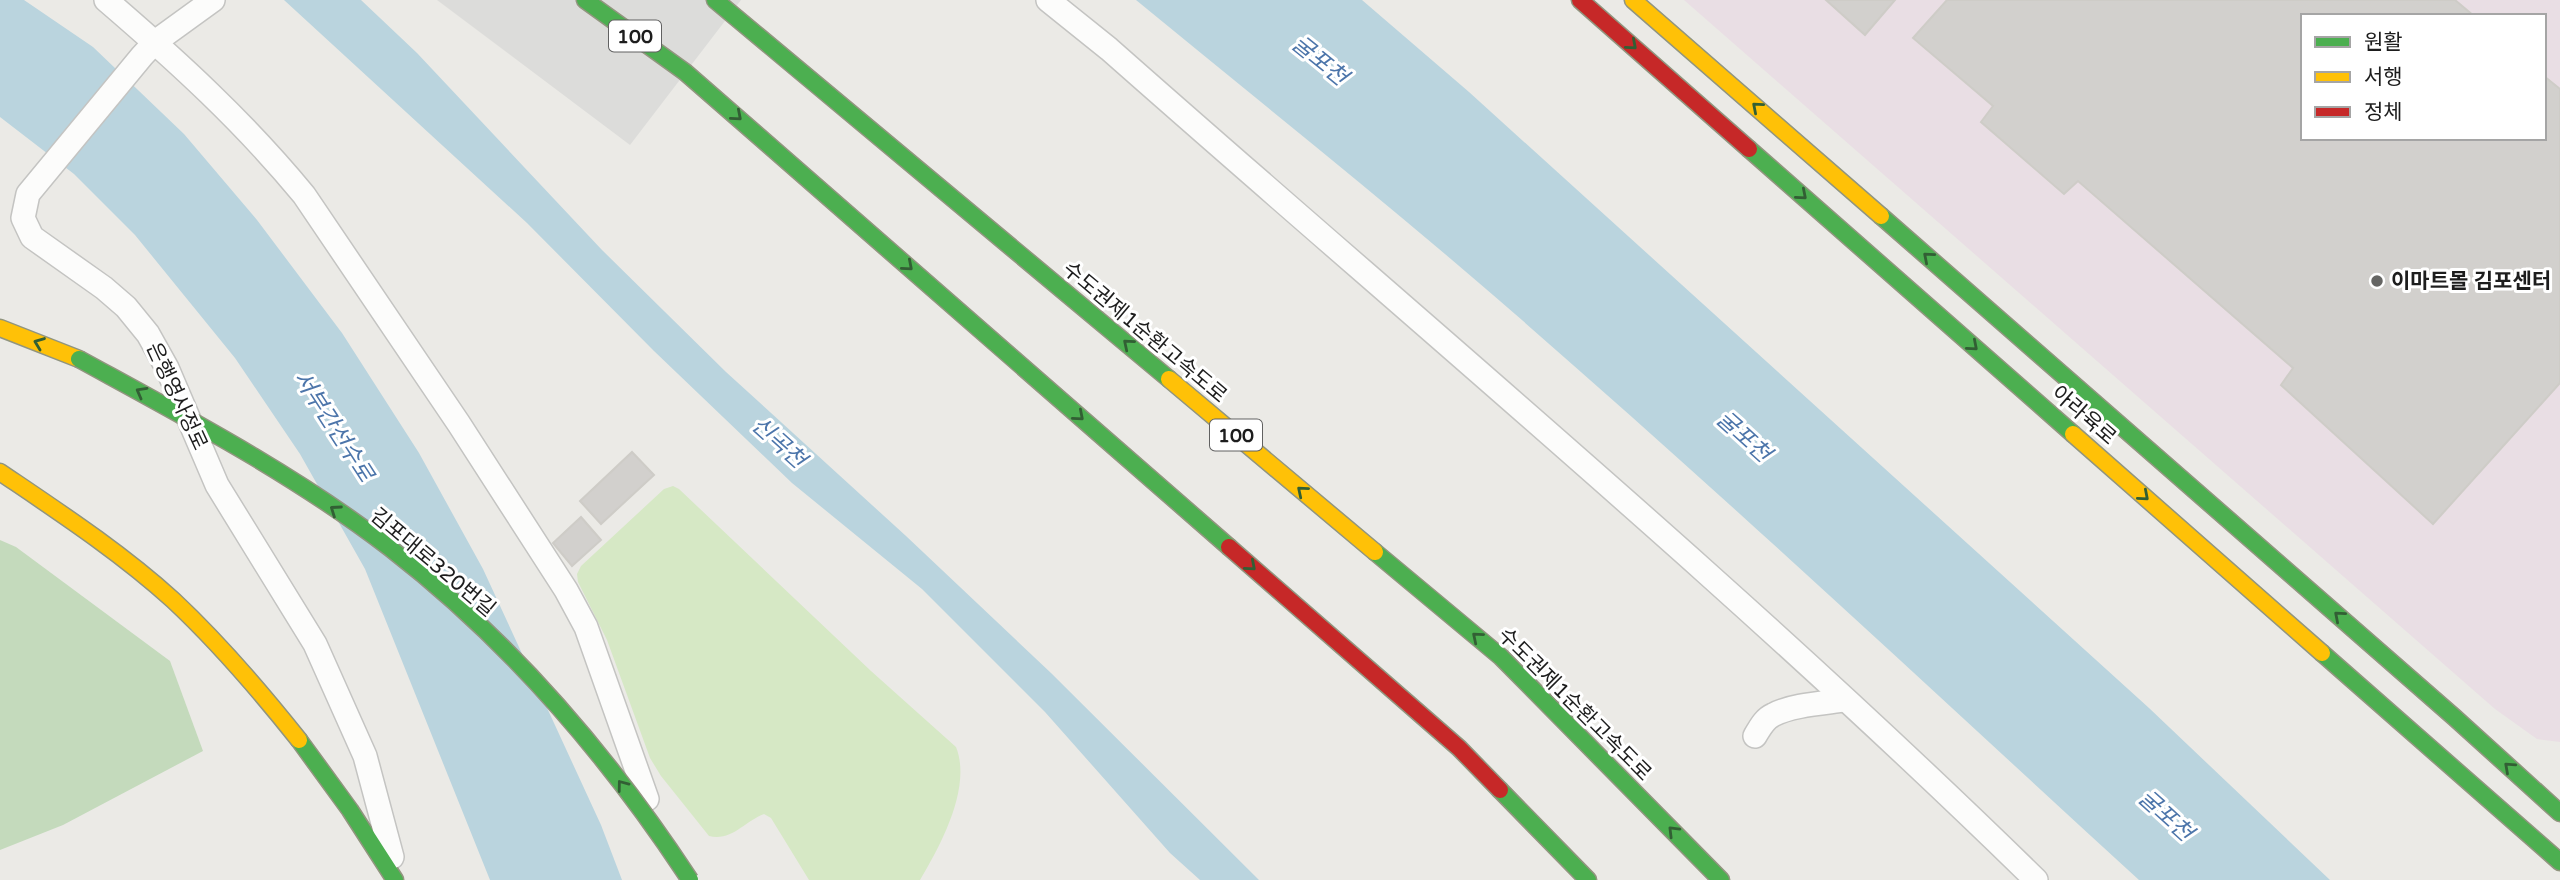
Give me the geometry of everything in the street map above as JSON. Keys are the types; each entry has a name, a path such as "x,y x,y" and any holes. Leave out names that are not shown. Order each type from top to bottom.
{"main road":[{"name":"100","path":"585,0 685,72 1459,748 1588,880"},
{"name":"수도권제1순환고속도로","path":"715,0 1501,657 1721,880"},
{"name":"아라육로","path":"1580,0 2560,862"},
{"name":"아라육로","path":"1633,0 2560,813"},
{"name":"김포대로320번길","path":"0,328 79,359 217,434 310,492 390,548 457,605 554,703 598,753 670,848 690,880"},
{"name":"은행영사정로","path":"0,471 84,529 139,572 193,620 305,745 347,803 396,880"}],"lane":[{"path":"106,0 149,49 241,122 304,195 459,424 566,590 590,638 676,880"},
{"name":"은행영사정로","path":"213,0 149,49 29,194 23,218 32,237 104,288 126,307 148,334 167,369 217,485 315,644 365,756 396,880"},
{"path":"1048,0 1109,49 1656,527 1845,699 2036,880"},
{"path":"1755,736 1762,723 1771,715 1845,699"}],"shaded area":[{"path":"1684,0 2560,0 2560,742 2537,739 2495,709"}],"green space":[{"path":"673,486 956,747 960,763 957,797 945,833 920,880 809,880 771,818 764,814 731,834 709,836 661,776 650,758 607,640 578,582 577,574 581,566 664,489"},
{"path":"0,540 16,547 170,661 203,751 63,825 0,850"}],"water":[{"name":"서부간선수로","path":"0,0 24,0 93,47 184,134 257,220 342,333 419,453 483,569 601,825 622,880 490,880 365,569 300,454 235,358 135,235 74,174 0,117"},
{"name":"신곡천","path":"284,0 361,0 417,53 602,250 726,372 1051,673 1259,880 1200,880 1170,853 1045,712 922,589 792,483 654,351 527,223"},
{"name":"굴포천","path":"1136,0 1362,0 1469,92 2149,708 2330,880 2139,880 1657,439 1493,295"}],"pier":[{"path":"437,0 741,0 630,145"}],"building":[{"path":"1826,0 1895,0 1865,35"},
{"name":"이마트몰 김포센터","path":"1947,0 2455,0 2472,14 2301,14 2301,140 2546,140 2546,78 2560,89 2560,383 2433,524 2281,385 2293,368 2078,181 2064,194 1981,122 1993,106 1913,38"},
{"path":"632,452 654,475 601,524 580,501"},
{"path":"581,517 601,540 572,566 553,543"}],"traffic: fast":[{"path":"585,0 685,72 1229,547"},
{"path":"715,0 1169,379"},
{"path":"1749,149 2073,434"},
{"path":"1881,216 2454,717 2560,813"},
{"path":"79,359 199,425 316,495 390,548 434,584 476,621 554,702 625,788 690,880"},
{"path":"1375,552 1501,657 1721,880"},
{"path":"2322,653 2560,862"},
{"path":"299,740 350,810 395,880"},
{"path":"1500,790 1588,880"}],"traffic: slow":[{"path":"1633,0 1881,216"},
{"path":"0,328 79,359"},
{"path":"1169,379 1375,552"},
{"path":"2073,434 2322,653"},
{"path":"0,472 67,517 153,582 207,633 299,740"}],"traffic: jam":[{"path":"1580,0 1749,149"},
{"path":"1229,547 1459,748 1500,790"}],"place":[{"name":"이마트몰 김포센터","path":"2377,281"}]}
